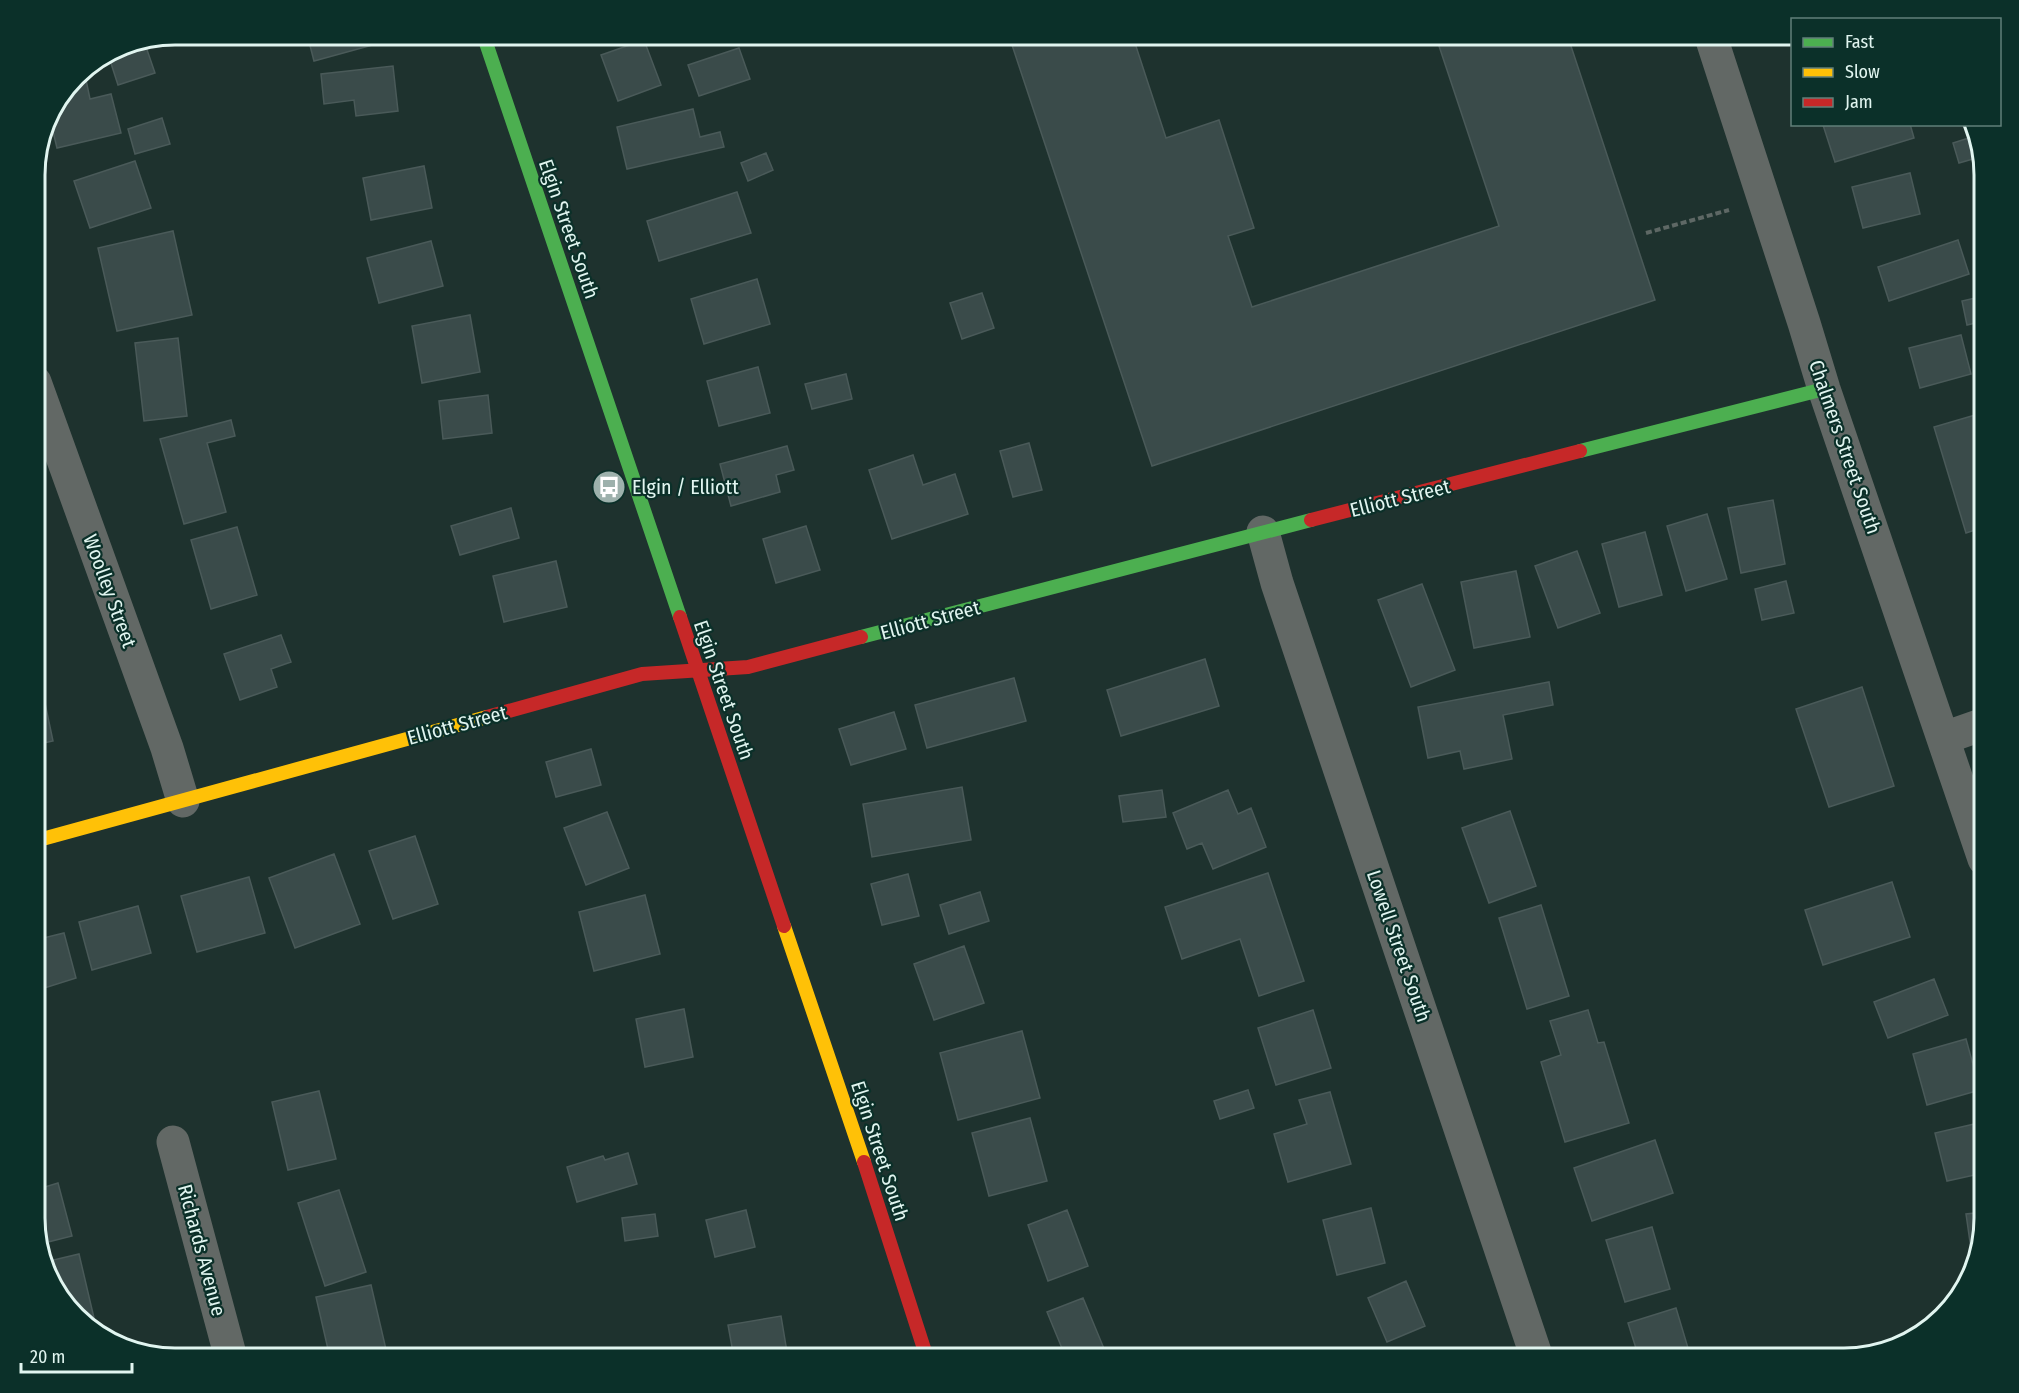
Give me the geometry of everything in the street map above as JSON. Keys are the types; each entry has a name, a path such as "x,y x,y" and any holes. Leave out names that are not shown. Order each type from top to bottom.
{"street":[{"name":"Elgin Street South","path":"487,45 869,1178 923,1348"},
{"name":"Chalmers Street South","path":"1714,45 1824,389 1974,829"},
{"name":"Elliott Street","path":"45,838 642,674 748,667 1263,532 1824,389"},
{"name":"Woolley Street","path":"45,410 167,748 183,801"},
{"name":"Lowell Street South","path":"1263,532 1277,583 1533,1348"},
{"path":"1944,738 1974,728"},
{"name":"Richards Avenue","path":"173,1142 228,1348"}],"path":[{"path":"1646,232 1732,209"}],"building":[{"path":"310,45 373,45 314,61"},
{"path":"630,45 646,45 661,85 618,101 601,55"},
{"path":"1012,45 1136,45 1166,138 1219,120 1254,228 1228,236 1252,307 1499,226 1439,45 1571,45 1655,300 1152,466"},
{"path":"739,48 750,79 699,96 688,65"},
{"path":"147,49 155,73 118,85 111,62"},
{"path":"393,66 398,111 356,116 354,100 324,104 321,74"},
{"path":"86,80 90,99 111,94 121,133 57,148 53,131 55,125 62,110 83,83"},
{"path":"693,109 700,137 720,132 724,147 627,169 617,127"},
{"path":"162,118 170,144 135,154 128,129"},
{"path":"1823,126 1911,126 1914,138 1835,162"},
{"path":"1968,138 1973,159 1959,163 1953,143"},
{"path":"766,153 773,170 748,181 741,163"},
{"path":"135,161 151,208 90,228 74,181"},
{"path":"424,166 432,208 371,220 363,178"},
{"path":"1910,173 1920,214 1863,228 1852,187"},
{"path":"737,192 751,233 659,261 647,221"},
{"path":"173,231 192,315 117,331 98,248"},
{"path":"1958,240 1969,274 1889,301 1878,267"},
{"path":"431,241 443,286 379,303 367,258"},
{"path":"757,279 770,324 704,344 691,299"},
{"path":"982,293 994,328 962,339 950,303"},
{"path":"1974,298 1974,323 1967,325 1962,301"},
{"path":"470,315 480,372 422,383 412,326"},
{"path":"1961,335 1971,374 1920,388 1909,348"},
{"path":"178,338 187,416 144,421 135,343"},
{"path":"758,367 770,413 719,426 707,381"},
{"path":"846,374 852,399 812,409 805,384"},
{"path":"488,395 492,433 443,439 439,401"},
{"path":"1974,415 1974,530 1966,533 1934,427"},
{"path":"231,420 235,436 207,443 226,512 184,524 160,439"},
{"path":"1029,443 1042,490 1013,497 1000,451"},
{"path":"787,446 794,470 776,475 780,492 731,506 720,464"},
{"path":"913,455 923,485 955,474 968,514 892,539 869,470"},
{"path":"1773,500 1785,564 1741,573 1728,508"},
{"path":"511,508 519,538 460,555 451,526"},
{"path":"1707,514 1727,579 1686,591 1667,526"},
{"path":"806,526 820,570 776,583 763,539"},
{"path":"237,527 257,595 211,609 191,540"},
{"path":"1645,532 1662,595 1619,607 1602,544"},
{"path":"1577,551 1600,613 1558,628 1535,566"},
{"path":"556,561 567,607 504,622 493,576"},
{"path":"1516,571 1530,637 1474,648 1461,582"},
{"path":"1786,581 1794,613 1762,620 1755,589"},
{"path":"1422,584 1455,670 1411,687 1378,600"},
{"path":"281,635 291,662 271,669 277,687 240,700 224,654"},
{"path":"1205,659 1219,706 1121,736 1107,690"},
{"path":"1014,678 1026,721 927,748 915,705"},
{"path":"1549,682 1553,705 1503,715 1512,759 1464,769 1460,751 1428,758 1418,707"},
{"path":"1862,687 1894,786 1829,807 1796,709"},
{"path":"45,703 53,741 45,743"},
{"path":"894,712 906,749 851,765 839,729"},
{"path":"591,749 601,785 556,797 546,762"},
{"path":"962,787 971,840 872,857 863,804"},
{"path":"1162,790 1166,817 1123,822 1119,796"},
{"path":"1228,790 1238,814 1251,808 1266,847 1213,869 1202,843 1187,849 1173,813"},
{"path":"1510,811 1536,886 1489,903 1462,828"},
{"path":"607,812 629,868 586,885 564,828"},
{"path":"415,836 438,904 393,919 369,851"},
{"path":"334,854 360,924 295,948 269,878"},
{"path":"1268,873 1304,981 1259,996 1240,939 1182,959 1165,907"},
{"path":"908,874 919,916 882,925 871,884"},
{"path":"249,877 265,933 197,952 181,896"},
{"path":"1892,882 1910,937 1823,965 1805,910"},
{"path":"980,892 989,921 949,934 940,905"},
{"path":"645,895 660,954 594,971 579,912"},
{"path":"1541,905 1569,996 1527,1009 1499,918"},
{"path":"138,906 151,953 92,970 79,922"},
{"path":"64,933 76,978 45,988 45,938"},
{"path":"964,946 984,1003 934,1020 914,964"},
{"path":"1934,979 1948,1015 1888,1038 1874,1002"},
{"path":"684,1009 693,1057 645,1067 636,1019"},
{"path":"1313,1010 1331,1068 1276,1085 1258,1028"},
{"path":"1588,1010 1598,1043 1604,1042 1629,1123 1565,1142 1541,1062 1561,1055 1550,1021"},
{"path":"1022,1031 1040,1098 958,1120 940,1053"},
{"path":"1966,1039 1974,1068 1974,1092 1927,1105 1913,1054"},
{"path":"1248,1090 1254,1108 1220,1119 1214,1101"},
{"path":"319,1091 336,1159 288,1170 272,1102"},
{"path":"1330,1092 1351,1164 1288,1182 1274,1134 1307,1124 1299,1100"},
{"path":"1030,1118 1047,1181 989,1196 972,1133"},
{"path":"1974,1124 1974,1175 1947,1181 1935,1133"},
{"path":"1655,1140 1673,1193 1592,1221 1574,1168"},
{"path":"628,1153 637,1184 577,1202 567,1167 603,1156 605,1160"},
{"path":"58,1183 72,1236 48,1242 45,1226 45,1187"},
{"path":"339,1190 366,1272 325,1286 298,1203"},
{"path":"1371,1208 1385,1263 1337,1275 1323,1220"},
{"path":"746,1210 755,1247 715,1257 706,1220"},
{"path":"1067,1210 1088,1266 1048,1281 1028,1225"},
{"path":"1974,1213 1971,1247 1966,1214"},
{"path":"655,1214 658,1236 625,1241 622,1218"},
{"path":"1652,1227 1670,1289 1625,1302 1606,1240"},
{"path":"79,1254 94,1320 77,1304 62,1283 52,1260"},
{"path":"1406,1281 1425,1326 1387,1342 1368,1298"},
{"path":"371,1285 386,1348 328,1348 316,1297"},
{"path":"1083,1298 1104,1348 1062,1348 1047,1312"},
{"path":"1676,1308 1688,1348 1636,1348 1628,1323"},
{"path":"781,1316 786,1348 732,1348 728,1325"}],"traffic: fast":[{"path":"487,45 680,617"},
{"path":"1580,451 1824,389"},
{"path":"861,637 1311,520"}],"traffic: slow":[{"path":"45,838 487,717"},
{"path":"784,926 864,1162"}],"traffic: jam":[{"path":"1311,520 1580,451"},
{"path":"680,617 784,926"},
{"path":"487,717 642,674 748,667 861,637"},
{"path":"864,1162 924,1348"}],"place":[{"name":"Elgin / Elliott","path":"609,487"}]}
